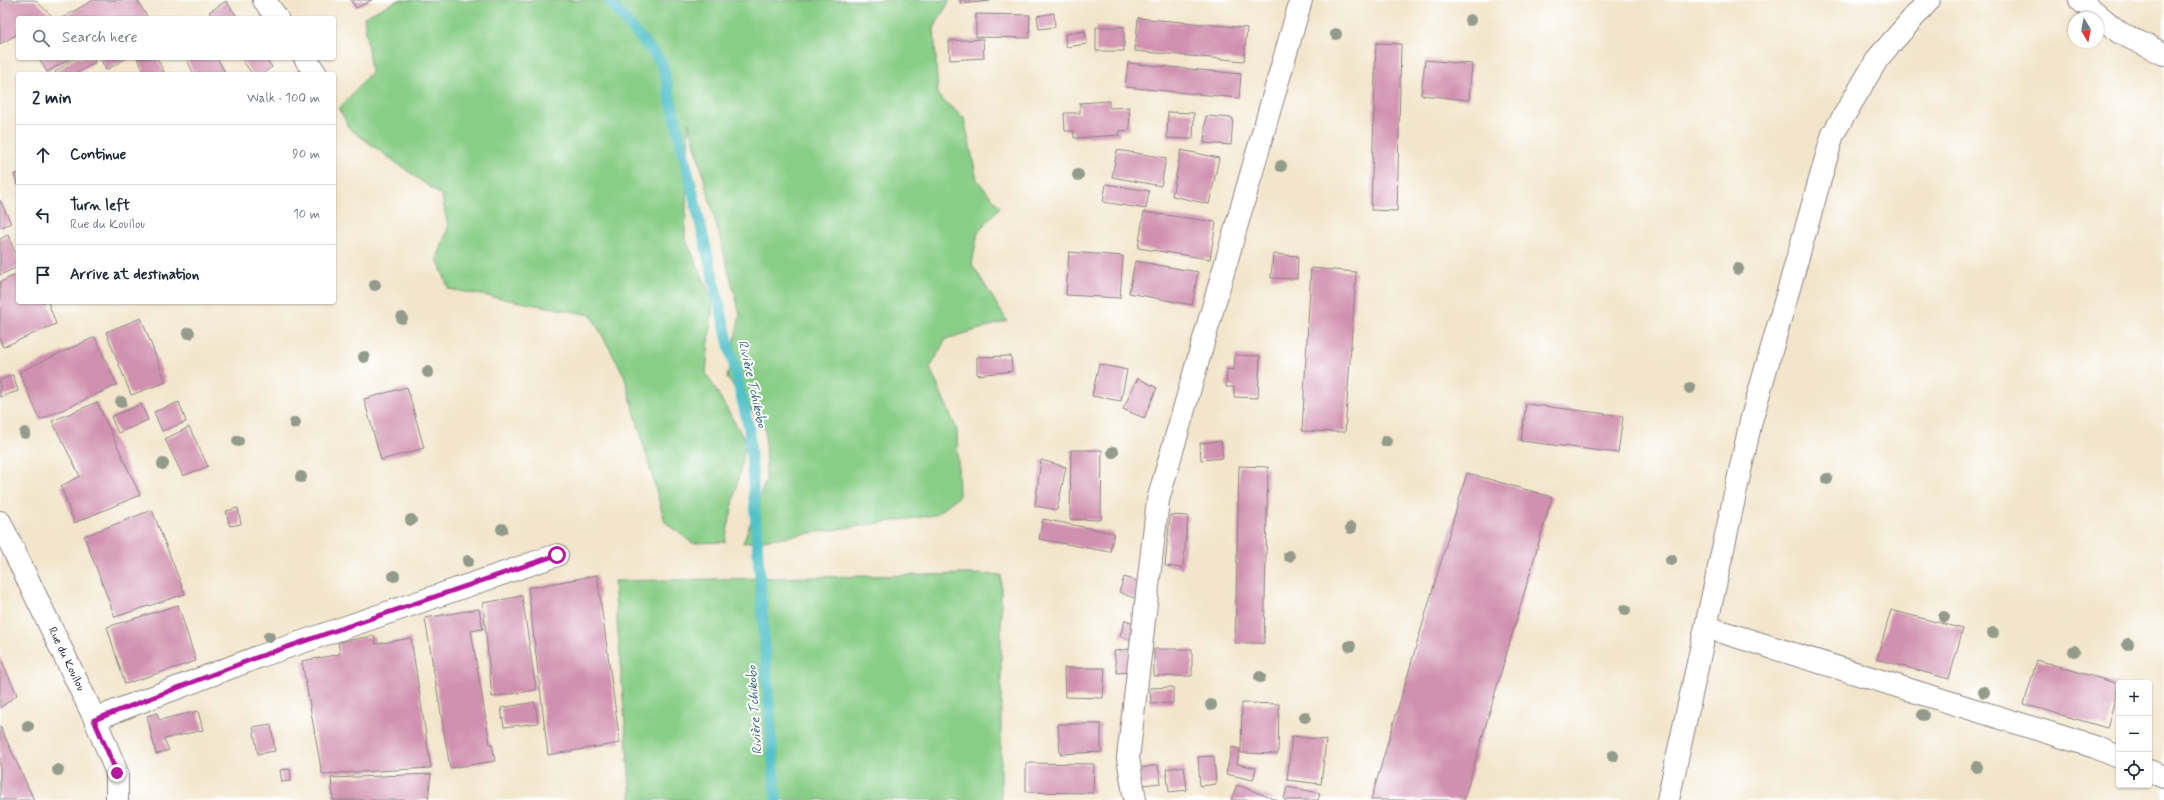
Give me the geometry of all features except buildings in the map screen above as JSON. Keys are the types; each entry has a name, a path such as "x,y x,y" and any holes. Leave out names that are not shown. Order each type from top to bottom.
{"street":[{"path":"264,0 276,16"},
{"path":"1135,800 1128,758 1158,500 1301,0"},
{"path":"1668,800 1751,421 1833,134 1878,58 1929,0"},
{"path":"2080,0 2120,33 2164,54"},
{"path":"306,60 314,72"},
{"name":"Rue du Kouilou","path":"0,522 94,720 117,773 117,800"},
{"path":"94,720 258,657 557,555"},
{"path":"1706,627 2087,744 2116,756"},
{"path":"2152,771 2164,777"}],"green space":[{"path":"398,0 950,0 934,28 938,96 964,118 977,180 1000,207 978,232 972,264 1007,321 946,339 930,368 957,430 959,496 935,515 743,543 766,479 765,429 727,378 740,314 689,122 685,238 713,300 706,373 746,442 725,542 692,543 665,522 624,375 591,315 449,289 437,259 448,228 442,196 350,129 339,109 371,72 364,17"},
{"path":"969,574 1001,575 1001,800 631,800 614,581"}],"waterway":[{"name":"Rivière Tchikobo","path":"608,0 662,63 749,429 776,800"}],"route":[{"path":"117,773 94,720 258,657 389,614 557,555"}]}
